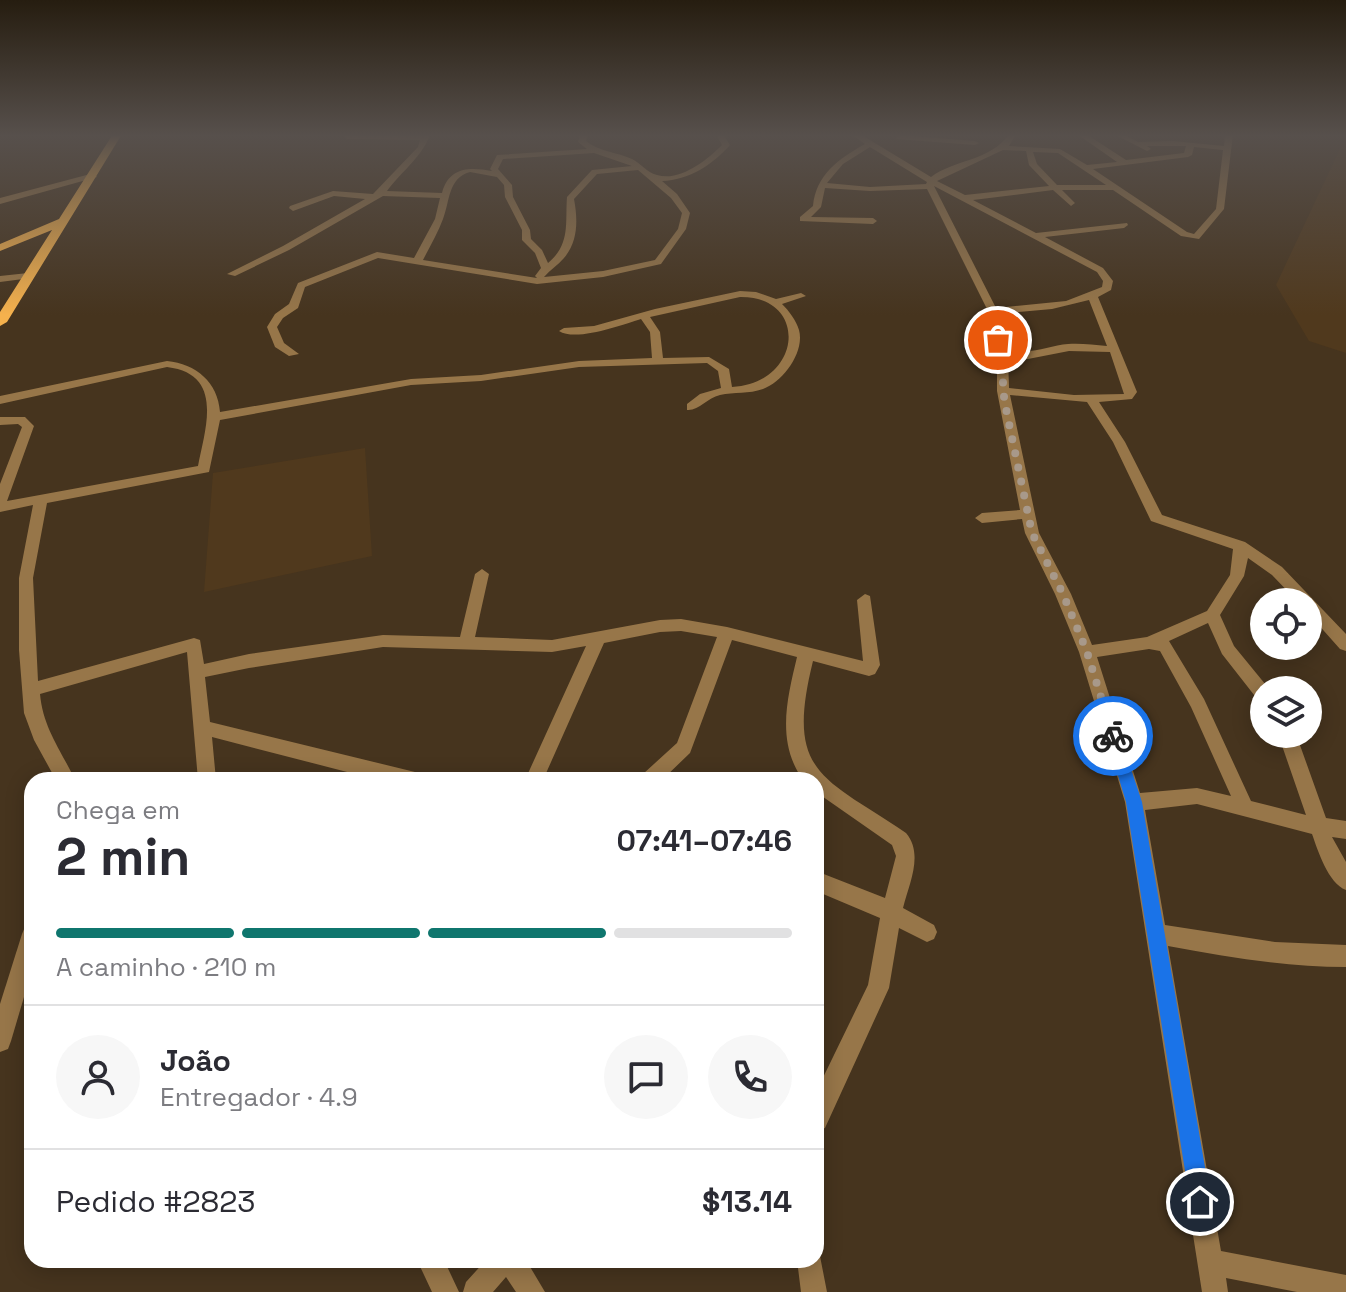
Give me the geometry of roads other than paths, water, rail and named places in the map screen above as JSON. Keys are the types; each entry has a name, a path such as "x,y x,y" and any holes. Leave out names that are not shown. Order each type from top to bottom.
{"main road":[{"path":"0,322 81,194"},
{"path":"0,250 62,222"},
{"path":"0,250 50,243"},
{"path":"0,250 27,251 40,259"}],"street":[{"path":"0,201 23,194"},
{"path":"293,208 330,194"},
{"path":"361,194 446,196 439,219 417,262"},
{"path":"509,194 526,230 527,240 539,252 545,267"},
{"path":"537,281 545,267 561,255 571,235 570,199 574,194"},
{"path":"293,354 278,344 272,327 279,316 294,306 301,285 373,255 537,281 603,274 658,262 682,229 686,213 672,194"},
{"path":"819,194 817,207 803,217 805,220 873,221"},
{"path":"936,194 993,311 990,319 1003,358 1003,391 1032,533 1063,594 1087,652 1134,802 1215,1292"},
{"path":"955,194 1103,272 1109,285 1093,297 1037,308 993,311"},
{"path":"964,198 996,194"},
{"path":"1064,194 1071,203"},
{"path":"1127,194 1184,234 1199,236 1220,209 1223,194"},
{"path":"232,274 286,248 377,195"},
{"path":"1033,236 1124,225"},
{"path":"0,279 28,276"},
{"path":"564,331 595,329 643,315 744,294 776,302 801,296"},
{"path":"1003,391 1091,399 1128,397 1131,392 1093,297"},
{"path":"691,407 703,396 727,390 757,389 779,376 796,345 797,336 776,302"},
{"path":"643,315 655,332 658,360"},
{"path":"998,340 1002,348 1018,355 1042,355 1065,348 1114,349"},
{"path":"215,417 411,382 481,378 579,364 709,360 723,369 727,390"},
{"path":"0,400 167,364 180,364 197,372 211,396 215,417 207,441 204,469 41,501 0,504 28,426 21,420 0,421"},
{"path":"1091,399 1110,425 1145,489 1156,518 1240,546 1277,571 1293,588"},
{"path":"41,501 26,578 31,690 33,713 43,740 61,772"},
{"path":"982,518 1027,514"},
{"path":"1087,652 1149,643 1212,615 1237,576 1240,546"},
{"path":"466,644 482,574"},
{"path":"198,672 249,661 383,641 552,646 660,626 693,626 869,669 872,650 865,600"},
{"path":"1212,615 1228,650 1250,678"},
{"path":"1322,619 1346,645"},
{"path":"658,772 684,748 727,633"},
{"path":"538,772 598,638"},
{"path":"1149,643 1165,646 1176,663 1204,713 1244,806"},
{"path":"31,690 194,644 206,772"},
{"path":"806,655 792,712 806,772"},
{"path":"203,728 288,746 363,772"},
{"path":"1292,748 1317,825 1346,880"},
{"path":"824,788 905,846 906,856 891,913 878,988 824,1101"},
{"path":"1134,802 1197,796 1346,830"},
{"path":"824,884 927,932"},
{"path":"1157,934 1322,957 1346,956"},
{"path":"0,1041 24,961"},
{"path":"1210,1262 1346,1288"},
{"path":"434,1268 446,1292"},
{"path":"476,1292 496,1268"},
{"path":"516,1268 532,1292"},
{"path":"811,1268 814,1292"}]}
